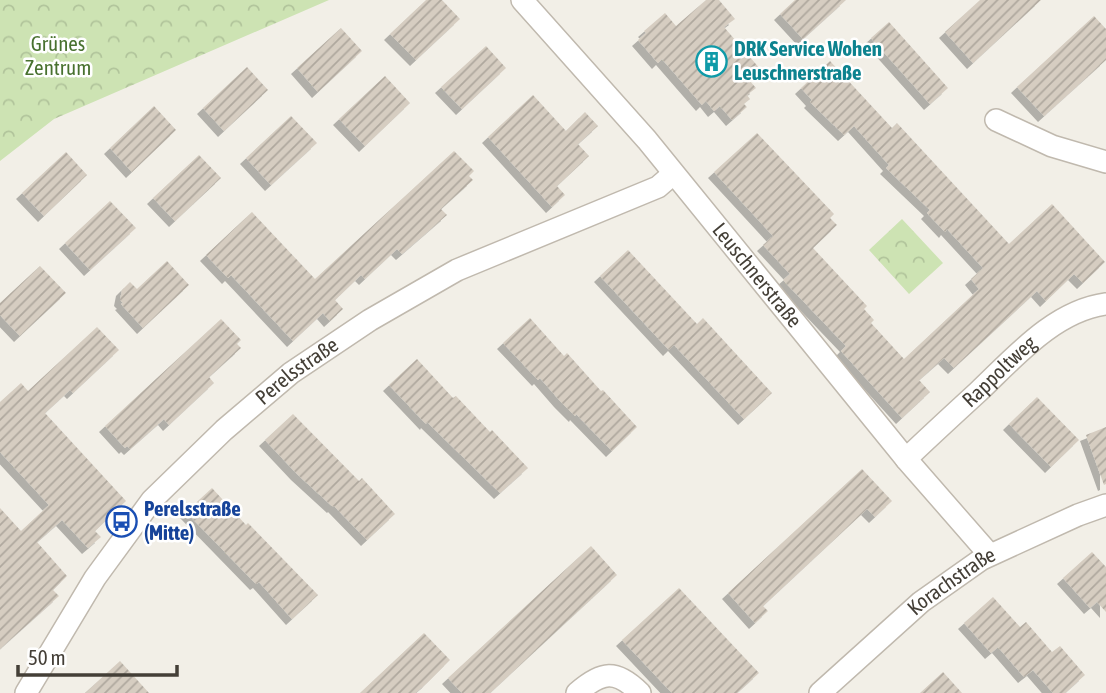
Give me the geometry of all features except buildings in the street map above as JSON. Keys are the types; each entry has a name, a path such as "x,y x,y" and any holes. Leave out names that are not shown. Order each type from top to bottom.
{"street":[{"name":"Leuschnerstraße","path":"522,0 608,94 906,459 989,554"},
{"path":"996,120 1052,146 1106,162"},
{"name":"Perelsstraße","path":"26,693 95,578 152,500 224,430 291,373 370,320 457,270 658,187 673,174"},
{"name":"Rappoltweg","path":"906,459 1033,340 1062,321 1106,304"},
{"name":"Korachstraße","path":"820,693 921,602 989,554 1078,514 1106,505"},
{"path":"577,693 589,683 607,675 627,680 640,693"}],"green space":[{"name":"Grünes Zentrum","path":"0,0 329,0 54,119 0,161"},
{"path":"902,219 943,263 909,294 869,250"}],"place":[{"name":"DRK Service Wohen Leuschnerstraße","path":"711,61"},
{"name":"Perelsstraße (Mitte)","path":"121,521"}]}
